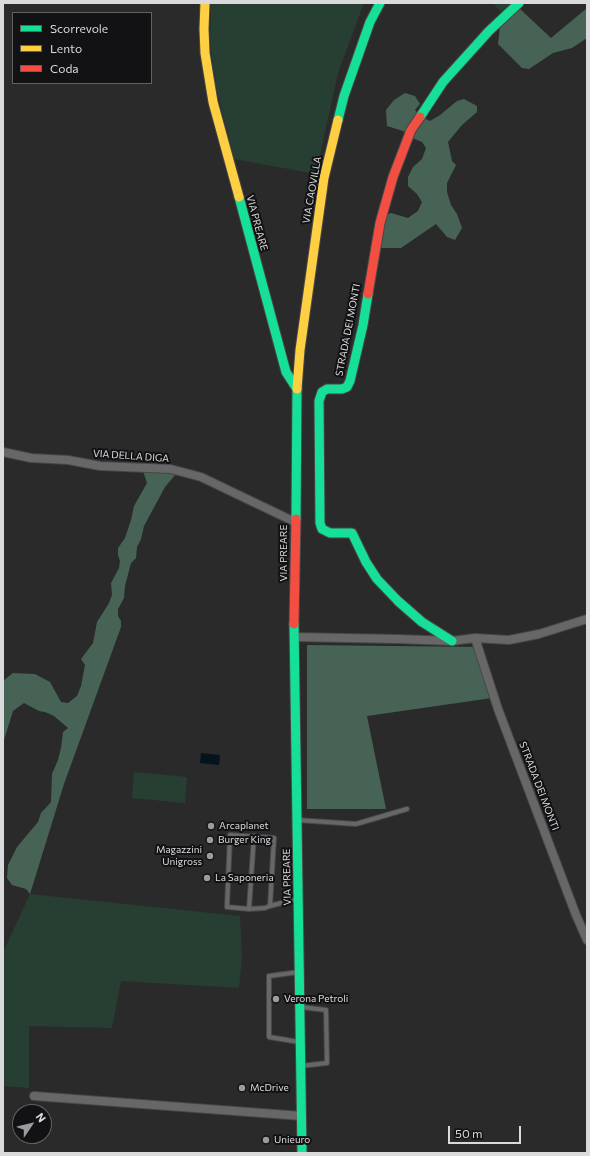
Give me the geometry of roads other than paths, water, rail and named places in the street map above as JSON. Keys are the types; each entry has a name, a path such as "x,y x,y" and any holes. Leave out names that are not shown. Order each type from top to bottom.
{"main road":[{"name":"VIA PREARE","path":"205,3 205,53 214,102 286,372 296,389 294,637 302,1153"},
{"name":"VIA CAOVILLA","path":"296,389 324,178 344,96 370,22 380,3"},
{"name":"STRADA DEI MONTI","path":"452,641 422,622 398,601 377,579 366,562 352,533 330,533 322,529 320,523 319,400 322,392 327,389 342,389 347,386 350,381 362,325 380,223 393,177 411,130 443,82 489,31 519,3"}],"street":[{"name":"VIA DELLA DIGA","path":"3,452 31,458 68,460 100,466 171,469 201,477 295,522"},
{"path":"294,637 452,641 475,638 509,640 539,634 587,619"},
{"name":"STRADA DEI MONTI","path":"475,638 498,709 576,915 587,940"},
{"path":"34,1096 302,1116"}],"lane":[{"path":"297,820 356,824 407,809"},
{"path":"270,906 274,838 230,835 227,907 249,909 265,908 298,899"},
{"path":"249,909 254,836"},
{"path":"299,972 269,976 269,1037 300,1042"},
{"path":"300,1007 326,1010 327,1063 301,1066"}],"water":[{"path":"201,753 220,755 219,765 200,763"}],"place":[{"name":"Arcaplanet","path":"211,826"},
{"name":"Burger King","path":"210,840"},
{"name":"Magazzini Unigross","path":"210,856"},
{"name":"La Saponeria","path":"207,878"},
{"name":"Verona Petroli","path":"276,999"},
{"name":"McDrive","path":"242,1088"},
{"name":"Unieuro","path":"266,1140"}]}
